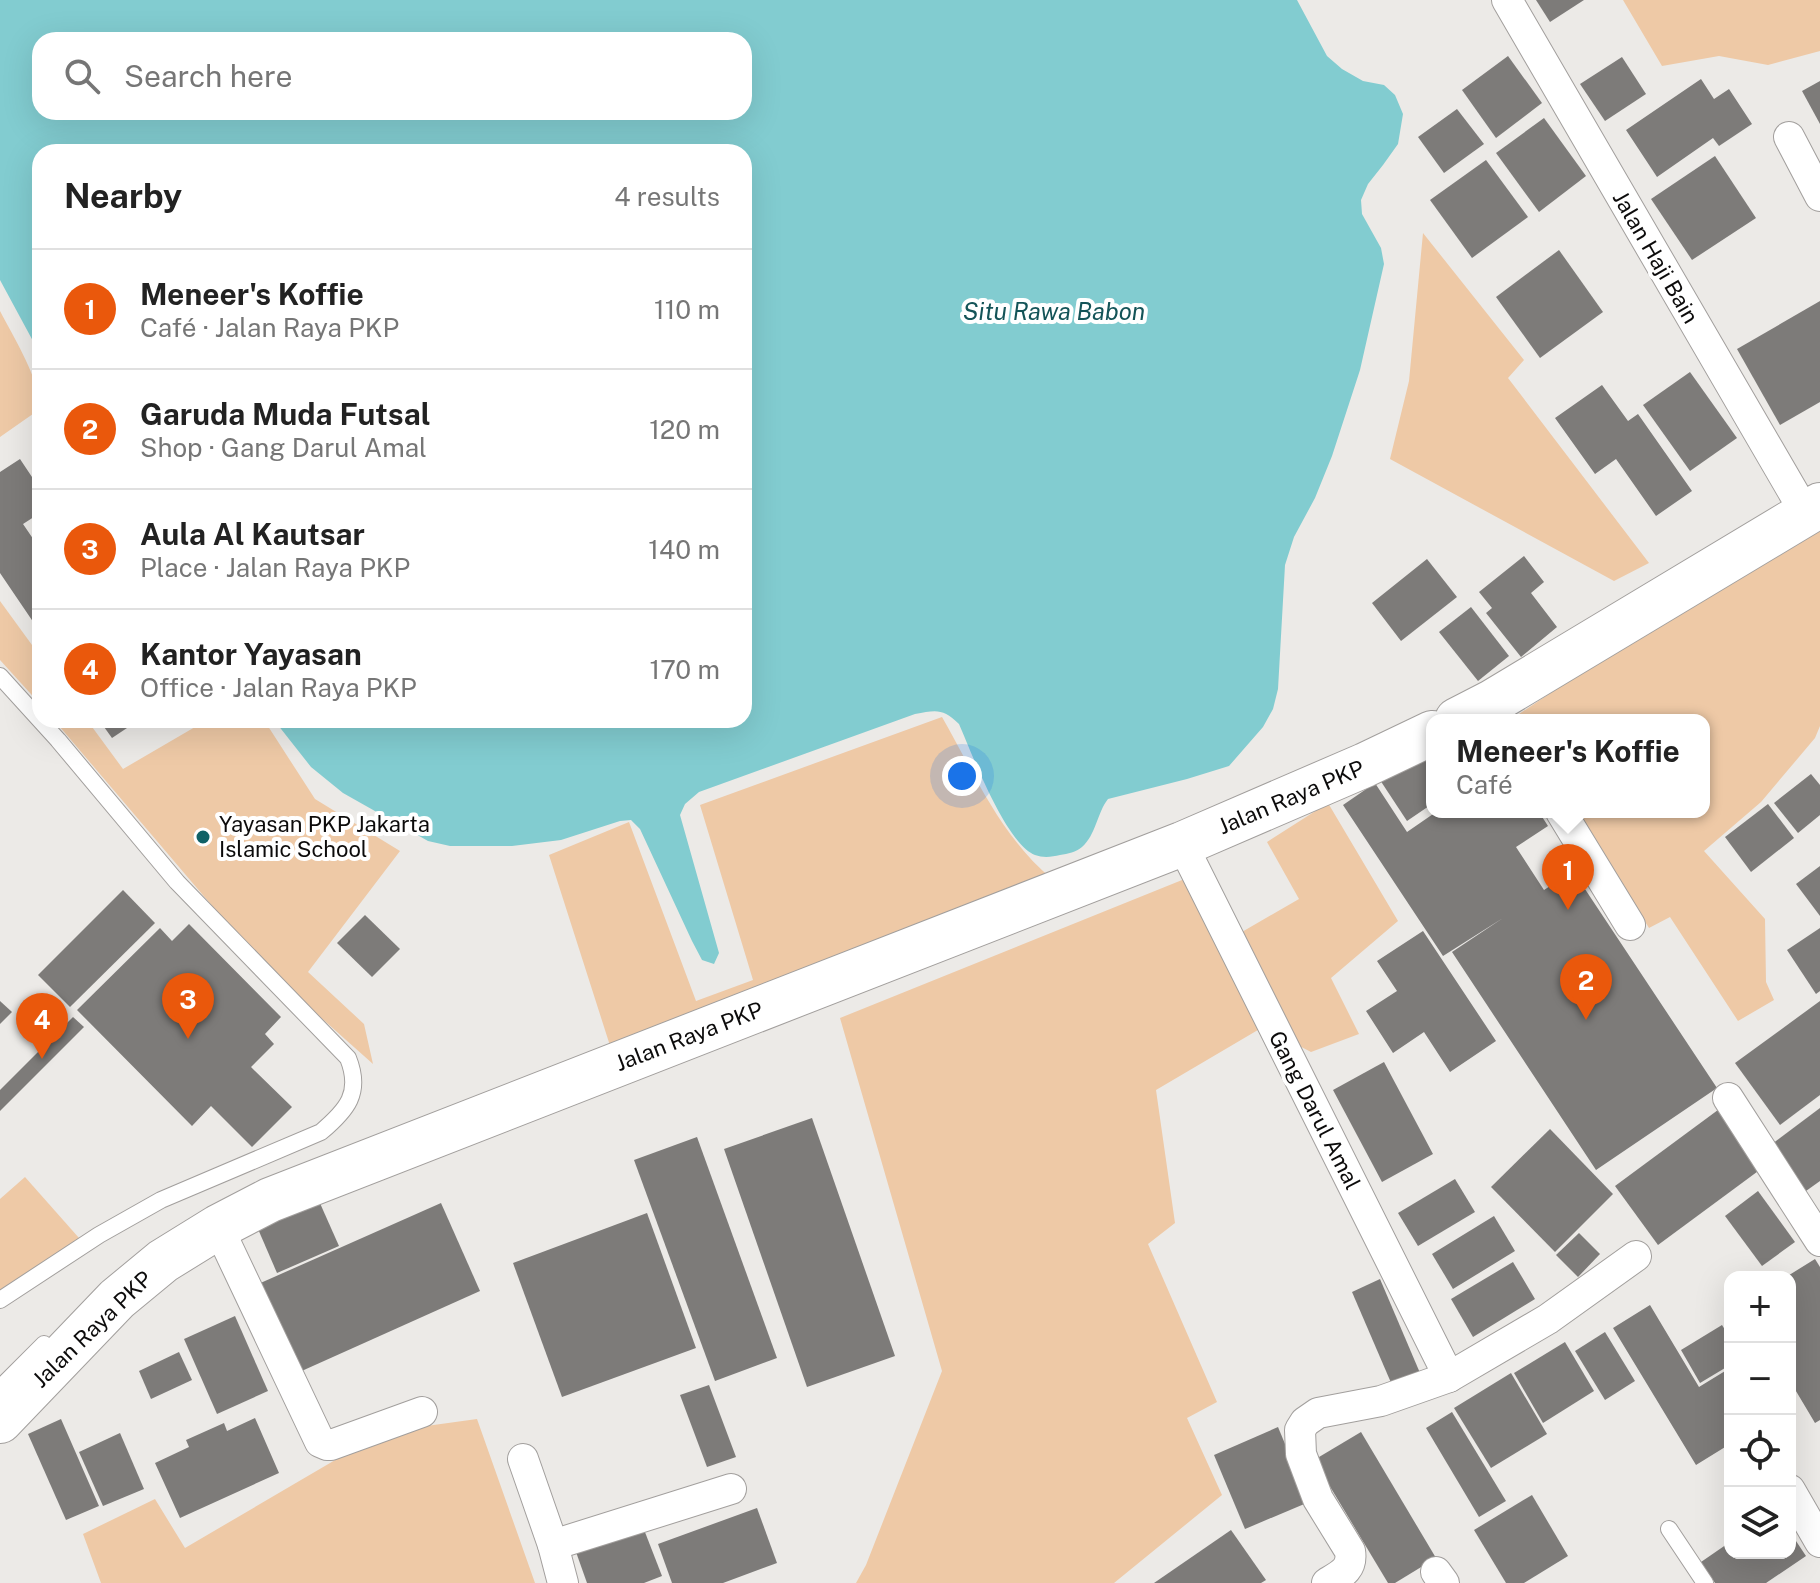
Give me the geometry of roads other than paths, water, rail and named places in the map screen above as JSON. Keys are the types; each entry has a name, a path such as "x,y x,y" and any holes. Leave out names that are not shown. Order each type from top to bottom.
{"street":[{"name":"Jalan Haji Bain","path":"1507,0 1813,510"},
{"path":"1789,137 1820,196"},
{"path":"1484,714 1813,510"},
{"name":"Jalan Raya PKP","path":"0,1421 98,1307 218,1227 284,1195 1182,844 1426,736"},
{"path":"1565,818 1630,925"},
{"name":"Gang Darul Amal","path":"1182,844 1449,1377"},
{"path":"1728,1098 1820,1241"},
{"path":"218,1227 320,1442 331,1445 422,1412"},
{"path":"1346,1577 1351,1562 1350,1551 1318,1499 1301,1454 1300,1430 1305,1422 1318,1413 1381,1401 1449,1377 1548,1319 1636,1256"},
{"path":"523,1459 563,1583"},
{"path":"553,1545 731,1489"},
{"path":"1796,1500 1820,1542"}],"lane":[{"path":"0,676 32,711"},
{"path":"0,1300 99,1235 161,1200 321,1132 348,1104 353,1091 354,1074 348,1058 177,882 47,728"},
{"path":"0,1388 60,1328"},
{"path":"1669,1529 1705,1583"}],"water":[{"name":"Situ Rawa Babon","path":"0,0 1297,0 1327,56 1363,81 1384,85 1395,95 1403,114 1398,144 1368,184 1361,200 1362,214 1381,248 1384,264 1360,370 1332,456 1315,498 1294,537 1285,565 1278,689 1273,709 1263,727 1229,766 1108,799 1082,847 1051,857 1035,855 1013,834 991,797 959,724 939,712 915,714 699,792 685,804 680,815 719,953 714,964 702,960 640,829 631,820 561,840 512,846 450,846 428,841 343,793 311,767 280,728 752,728 752,144 32,144 32,339 0,280"}],"place":[{"name":"Yayasan PKP Jakarta Islamic School","path":"203,837"},
{"name":"Meneer's Koffie","path":"1568,910"},
{"name":"Garuda Muda Futsal","path":"1586,1020"},
{"name":"Aula Al Kautsar","path":"188,1039"},
{"name":"Kantor Yayasan","path":"42,1059"}]}
